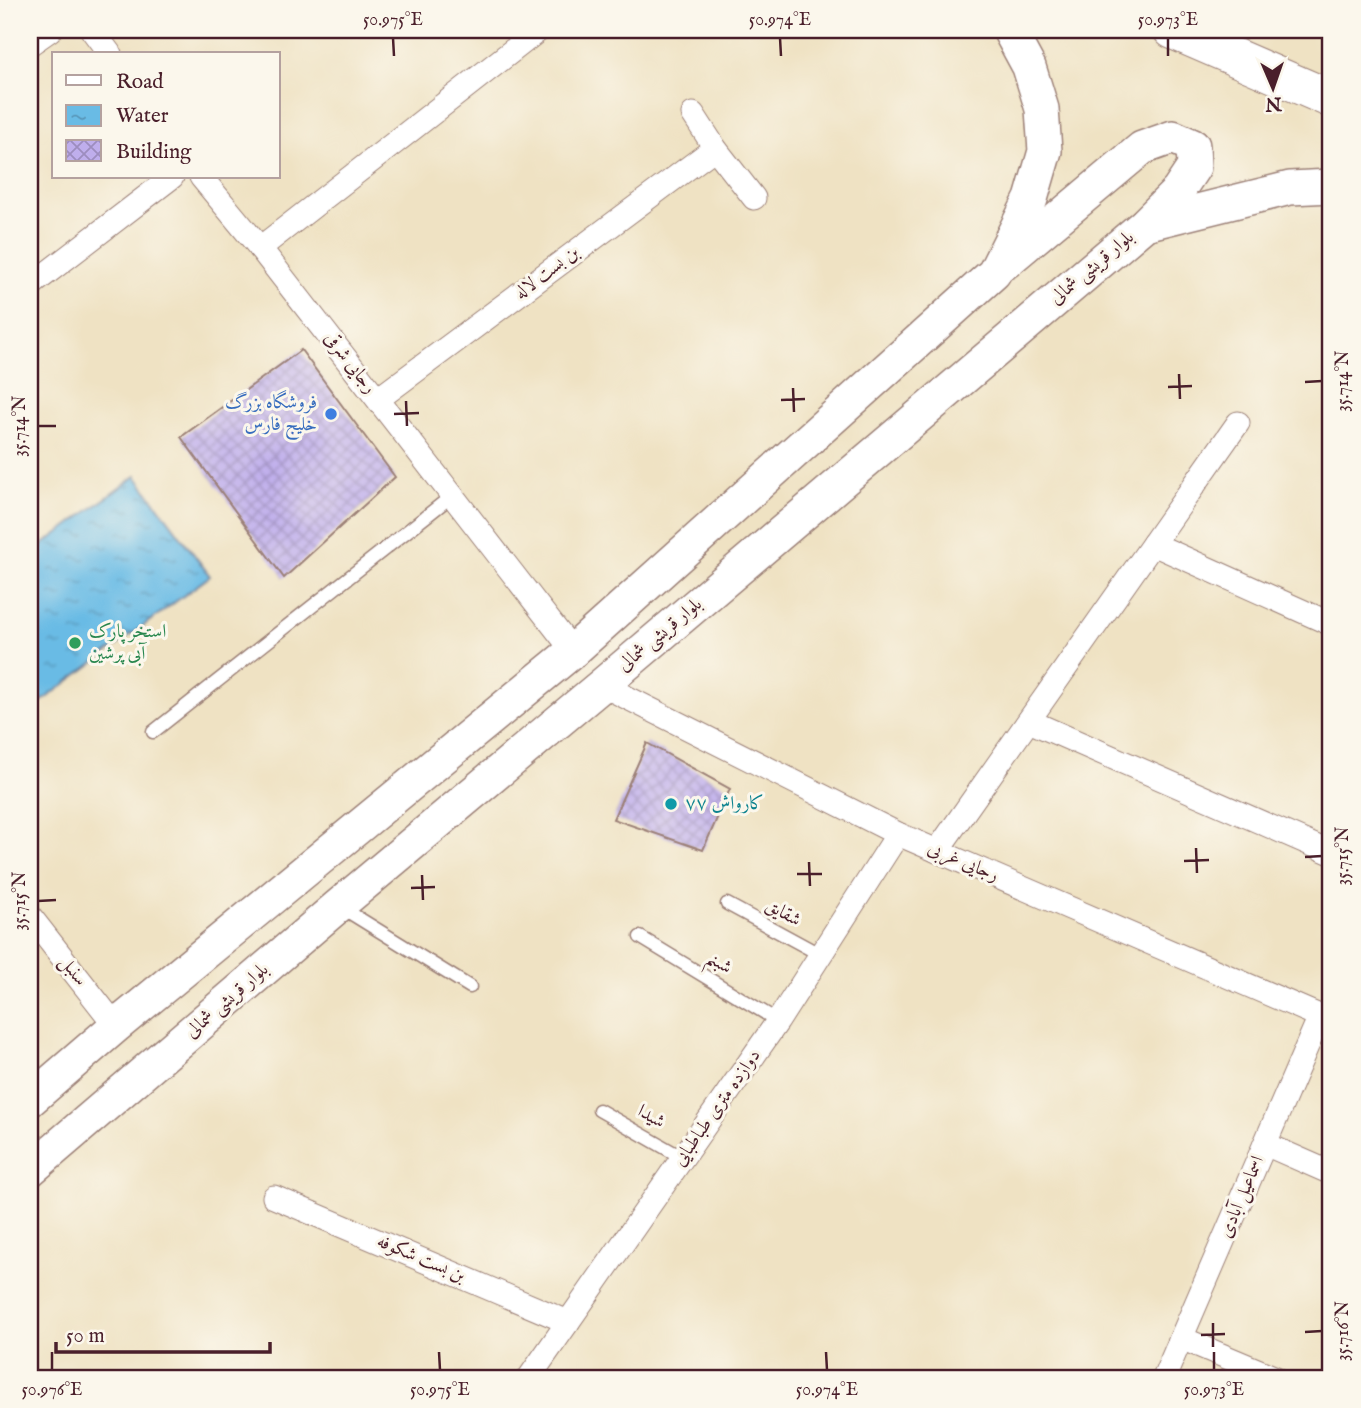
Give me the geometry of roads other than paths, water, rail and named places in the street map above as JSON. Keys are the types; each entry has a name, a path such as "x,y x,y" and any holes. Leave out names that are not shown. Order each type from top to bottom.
{"main road":[{"path":"993,273 1031,199 1045,151 1042,109 1029,67 1009,30"},
{"path":"1172,30 1331,99"},
{"path":"30,1100 116,1026 573,651 993,273 1142,148 1173,137 1193,146 1194,167 1178,191 1145,224"},
{"name":"بلوار قریشی شمالی","path":"30,1170 1145,224 1290,188 1331,186"}],"street":[{"path":"30,44 50,30"},
{"path":"92,30 108,52"},
{"path":"260,248 539,30"},
{"path":"693,114 715,148 754,198"},
{"name":"بن بست لاله","path":"378,399 715,148"},
{"path":"30,286 171,178"},
{"name":"رجایی شرقی","path":"202,178 260,248 573,651"},
{"path":"937,851 1238,423"},
{"path":"1153,544 1331,624"},
{"name":"رجایی غربی","path":"602,685 898,834 1326,1018"},
{"path":"1028,721 1331,853"},
{"name":"دوازده متری طباطبایی","path":"529,1378 778,1021 898,834"},
{"name":"سنبل","path":"30,916 116,1026"},
{"name":"اسماعیل آبادی","path":"1164,1378 1265,1144 1326,1018"},
{"path":"1265,1144 1331,1173"},
{"name":"بن بست شکوفه","path":"274,1197 568,1322"},
{"path":"1181,1338 1276,1378"}],"lane":[{"path":"153,732 453,495"},
{"name":"شقایق","path":"727,904 821,955"},
{"path":"338,906 470,987"},
{"name":"شبنم","path":"640,937 778,1021"},
{"name":"شیدا","path":"600,1110 683,1158"}],"water":[{"name":"استخر پارک آبی پرشین","path":"136,476 210,576 30,710 30,554"}],"place":[{"name":"فروشگاه بزرگ خلیج فارس","path":"331,414"},
{"name":"استخر پارک آبی پرشین","path":"75,643"},
{"name":"کارواش ۷۷","path":"671,804"}]}
